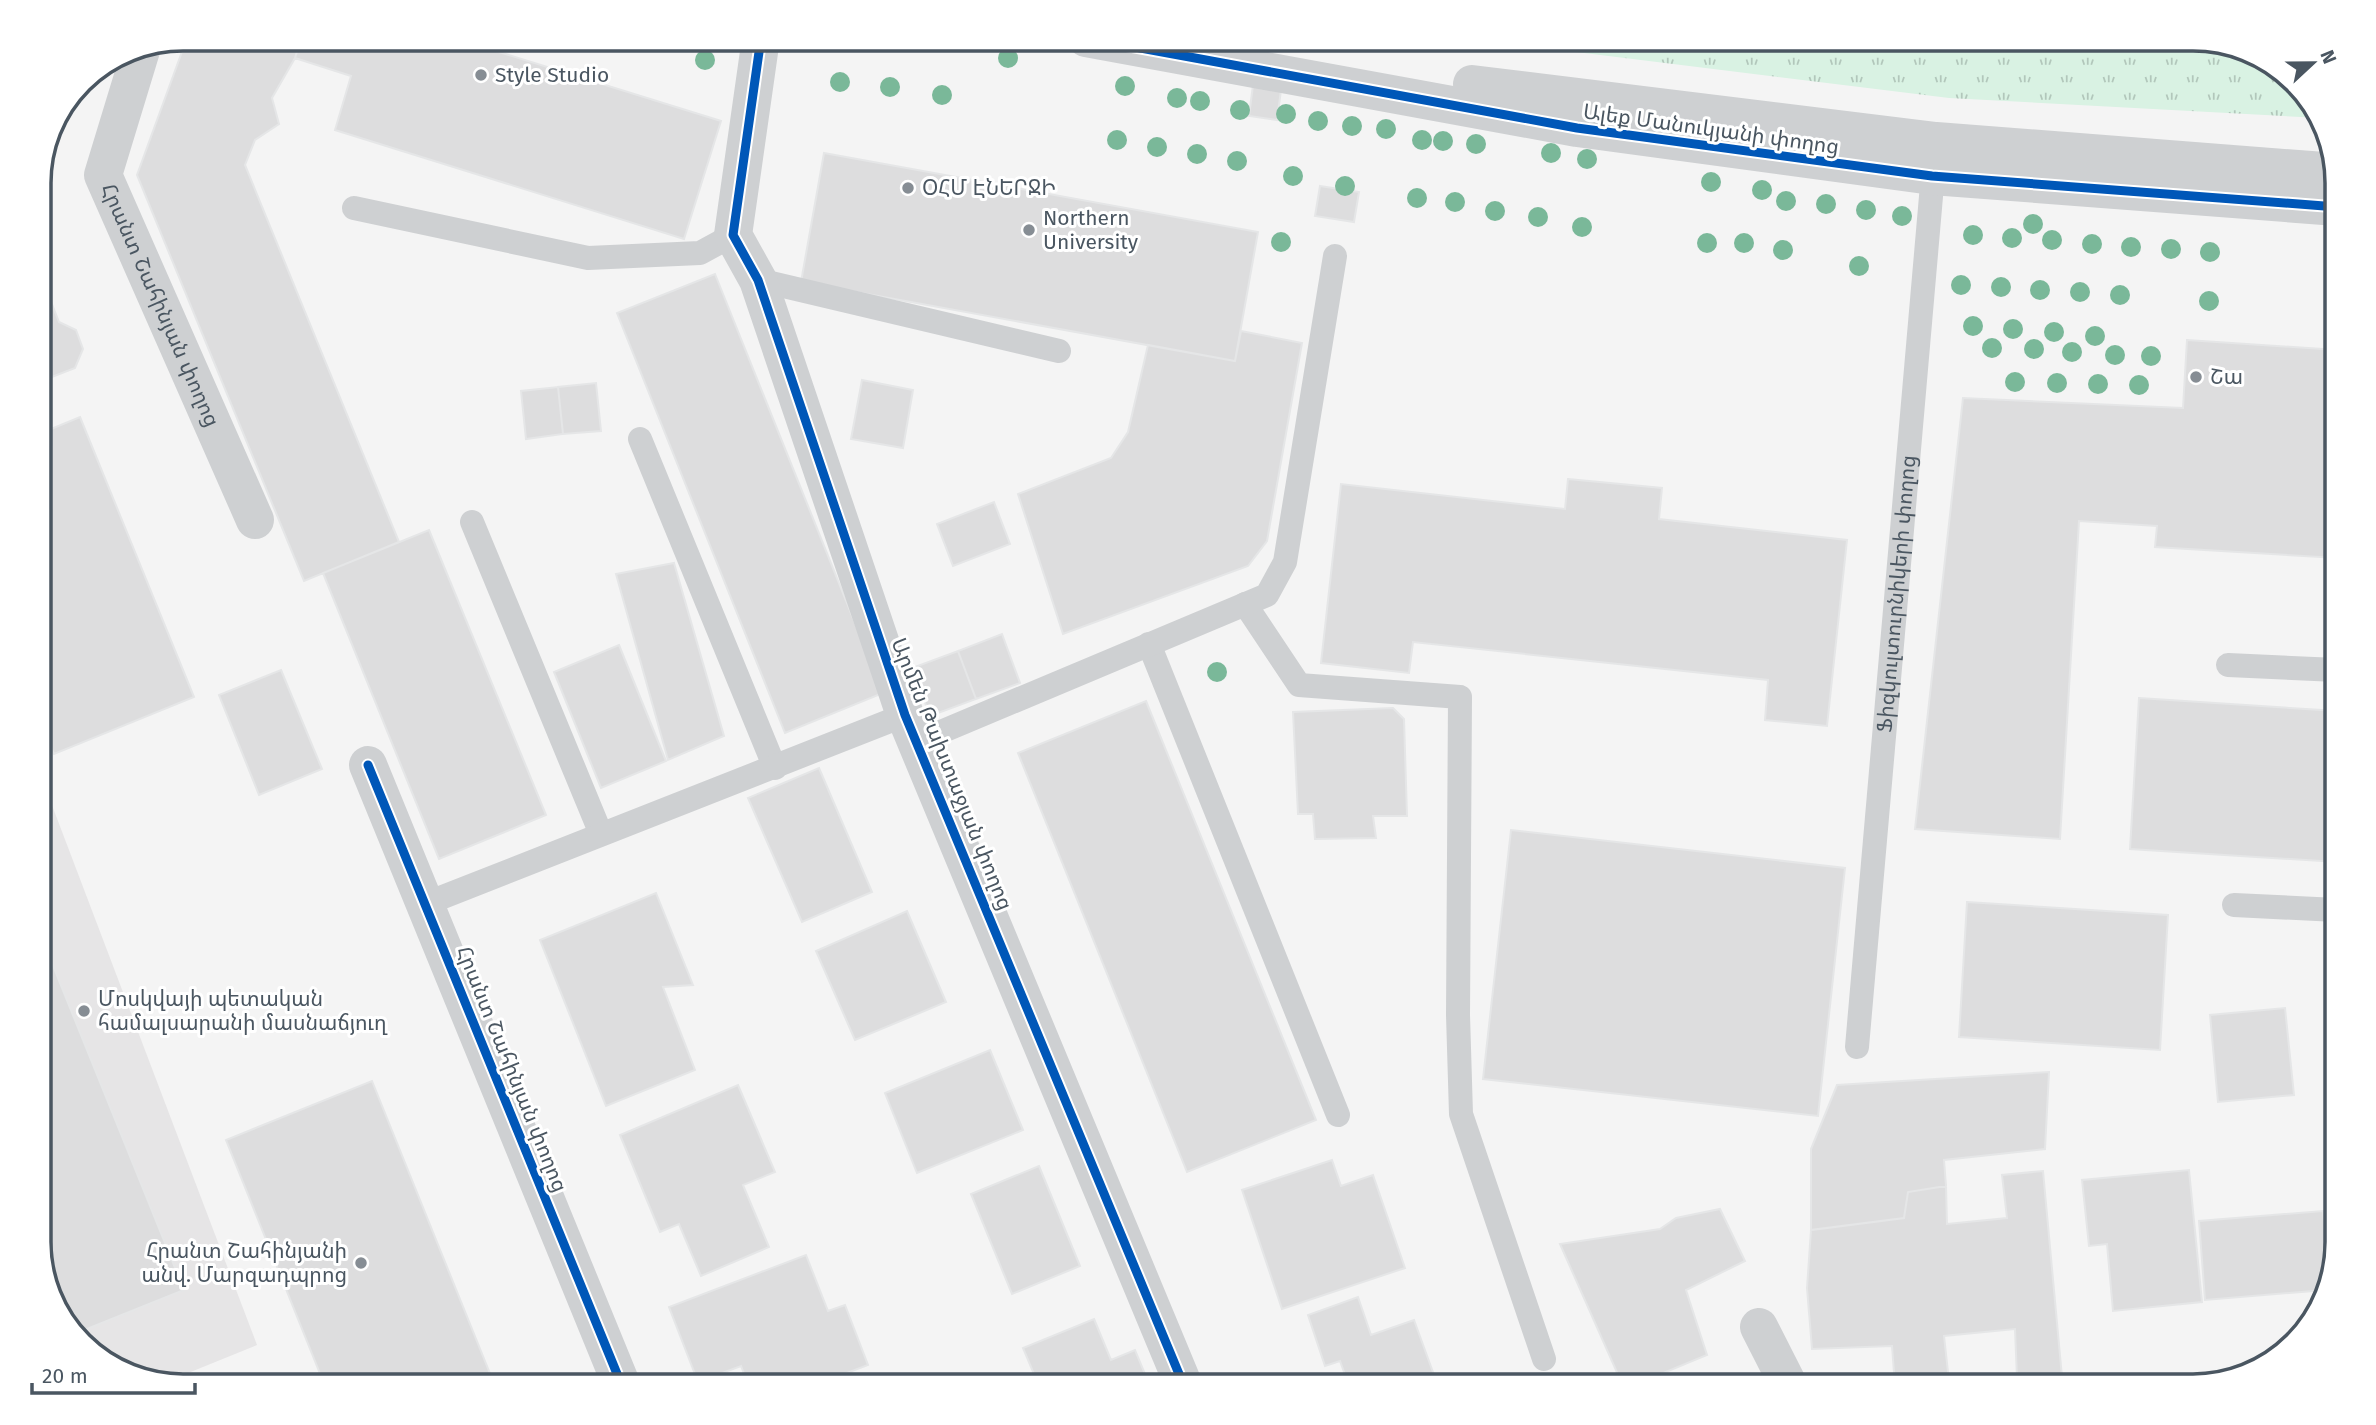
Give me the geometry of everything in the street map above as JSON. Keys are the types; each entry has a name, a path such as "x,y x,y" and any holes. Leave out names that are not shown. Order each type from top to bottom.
{"street":[{"path":"733,235 759,51"},
{"name":"Ալեք Մանուկյանի փողոց","path":"1157,51 1577,128 1934,159 2325,206"},
{"name":"Ալեք Մանուկյանի փողոց","path":"1292,51 1487,87 1934,159 2325,172"},
{"name":"Հրանտ Շահինյան փողոց","path":"138,59 103,175 255,520"},
{"name":"Արմեն Թախտաջյան փողոց","path":"733,235 758,280 911,729 1179,1374"},
{"name":"Հրանտ Շահինյան փողոց","path":"368,765 617,1374"},
{"path":"1759,1327 1782,1374"}],"lane":[{"name":"Ֆիզկուլտուրնիկերի փողոց","path":"1857,1047 1934,159"},
{"path":"354,208 588,258 700,253 733,235"},
{"path":"425,904 775,768 911,729 1149,644 1267,595 1284,562 1335,256"},
{"path":"758,280 1059,351"},
{"path":"640,439 775,768"},
{"path":"472,522 601,834"},
{"path":"1245,604 1299,685 1460,697 1458,1014 1461,1114 1544,1359"},
{"path":"1149,644 1338,1115"},
{"path":"2228,665 2325,669"},
{"path":"2234,905 2325,909"}],"shaded area":[{"name":"Մոսկվայի պետական համալսարանի մասնաճյուղ","path":"51,803 257,1345 186,1374 149,1370 117,1357 103,1347 78,1322 61,1293 51,1251"}],"green space":[{"path":"1568,51 2210,52 2227,55 2259,68 2278,82 2278,98 2294,98 2307,117 1949,98"}],"building":[{"path":"182,51 297,51 272,98 279,124 255,140 245,165 399,542 304,581 137,175"},
{"path":"297,51 496,51 721,121 684,239 335,130 351,76 295,58"},
{"path":"1253,85 1281,90 1277,120 1249,116"},
{"path":"824,153 1258,232 1235,361 801,282"},
{"path":"1320,186 1359,192 1354,222 1315,216"},
{"path":"715,274 883,693 785,733 617,313"},
{"path":"51,302 59,322 76,330 83,349 75,368 51,377"},
{"path":"1241,331 1302,343 1267,541 1248,566 1063,634 1018,494 1111,458 1128,432 1148,345 1235,361"},
{"path":"2187,340 2325,349 2325,557 2155,547 2157,526 2079,521 2060,839 1915,829 1963,398 2183,408"},
{"path":"862,380 913,390 903,448 851,439"},
{"path":"596,383 601,431 563,434 558,387"},
{"path":"558,387 563,434 526,439 521,391"},
{"path":"80,417 194,697 54,754 51,746 51,429"},
{"path":"1568,479 1662,488 1659,519 1847,540 1827,726 1765,720 1768,680 1413,642 1409,673 1321,663 1341,484 1565,509"},
{"path":"994,502 1010,544 953,566 937,524"},
{"path":"429,530 546,815 439,859 323,573"},
{"path":"674,563 724,736 668,760 616,574"},
{"path":"1002,634 1020,683 976,699 958,651"},
{"path":"619,645 666,761 601,788 554,672"},
{"path":"958,651 976,699 930,716 912,668"},
{"path":"281,670 322,769 259,795 219,695"},
{"path":"2139,698 2325,710 2325,861 2130,849"},
{"path":"1146,701 1316,1120 1187,1172 1018,753"},
{"path":"1393,708 1404,719 1407,816 1373,816 1376,838 1315,839 1313,814 1298,814 1293,712"},
{"path":"819,768 872,892 802,922 748,798"},
{"path":"1511,830 1845,868 1818,1116 1483,1079"},
{"path":"656,893 693,985 663,987 695,1070 606,1106 540,940"},
{"path":"1967,902 2168,915 2160,1050 1959,1037"},
{"path":"907,911 946,1002 855,1040 816,951"},
{"path":"51,961 184,1290 85,1330 68,1308 61,1293 51,1251"},
{"path":"2285,1008 2294,1095 2218,1102 2210,1015"},
{"path":"990,1050 1023,1130 917,1173 885,1093"},
{"path":"2049,1072 2045,1149 1944,1160 1946,1186 1908,1192 1904,1218 1811,1230 1811,1149 1837,1085"},
{"name":"Հրանտ Շահինյանի անվ. Մարզադպրոց","path":"372,1081 490,1374 320,1374 226,1140"},
{"path":"738,1085 775,1172 743,1185 769,1247 701,1276 679,1224 660,1232 620,1135"},
{"path":"1332,1160 1341,1186 1373,1175 1405,1268 1282,1309 1242,1190"},
{"path":"1039,1166 1080,1266 1012,1294 971,1194"},
{"path":"2189,1170 2202,1302 2113,1311 2107,1244 2089,1246 2082,1180"},
{"path":"2043,1171 2062,1374 2017,1374 2015,1329 1944,1336 1948,1374 1894,1374 1892,1346 1812,1349 1807,1288 1811,1230 1904,1218 1908,1192 1946,1186 1947,1224 2007,1218 2002,1175"},
{"path":"1720,1209 1745,1261 1686,1290 1707,1355 1661,1374 1618,1374 1560,1244 1660,1229 1676,1218"},
{"path":"2323,1211 2324,1259 2316,1291 2205,1300 2199,1221"},
{"path":"806,1255 828,1311 845,1305 868,1365 844,1374 744,1374 741,1366 720,1374 695,1374 669,1307"},
{"path":"1358,1297 1371,1335 1414,1320 1434,1374 1345,1374 1340,1361 1325,1366 1308,1315"},
{"path":"1094,1319 1111,1360 1135,1350 1145,1374 1034,1374 1023,1348"}],"cycle path":[{"path":"759,51 733,235 758,280 905,715 1179,1374"},
{"path":"1157,51 1577,128 1932,176 2325,206"},
{"path":"368,765 617,1374"}],"place":[{"name":"Style Studio","path":"481,75"},
{"name":"ՕՀՄ ԷՆԵՐՋԻ","path":"908,188"},
{"name":"Northern University","path":"1029,230"},
{"name":"Շա","path":"2196,377"},
{"name":"Մոսկվայի պետական համալսարանի մասնաճյուղ","path":"84,1011"},
{"name":"Հրանտ Շահինյանի անվ. Մարզադպրոց","path":"361,1263"}]}
